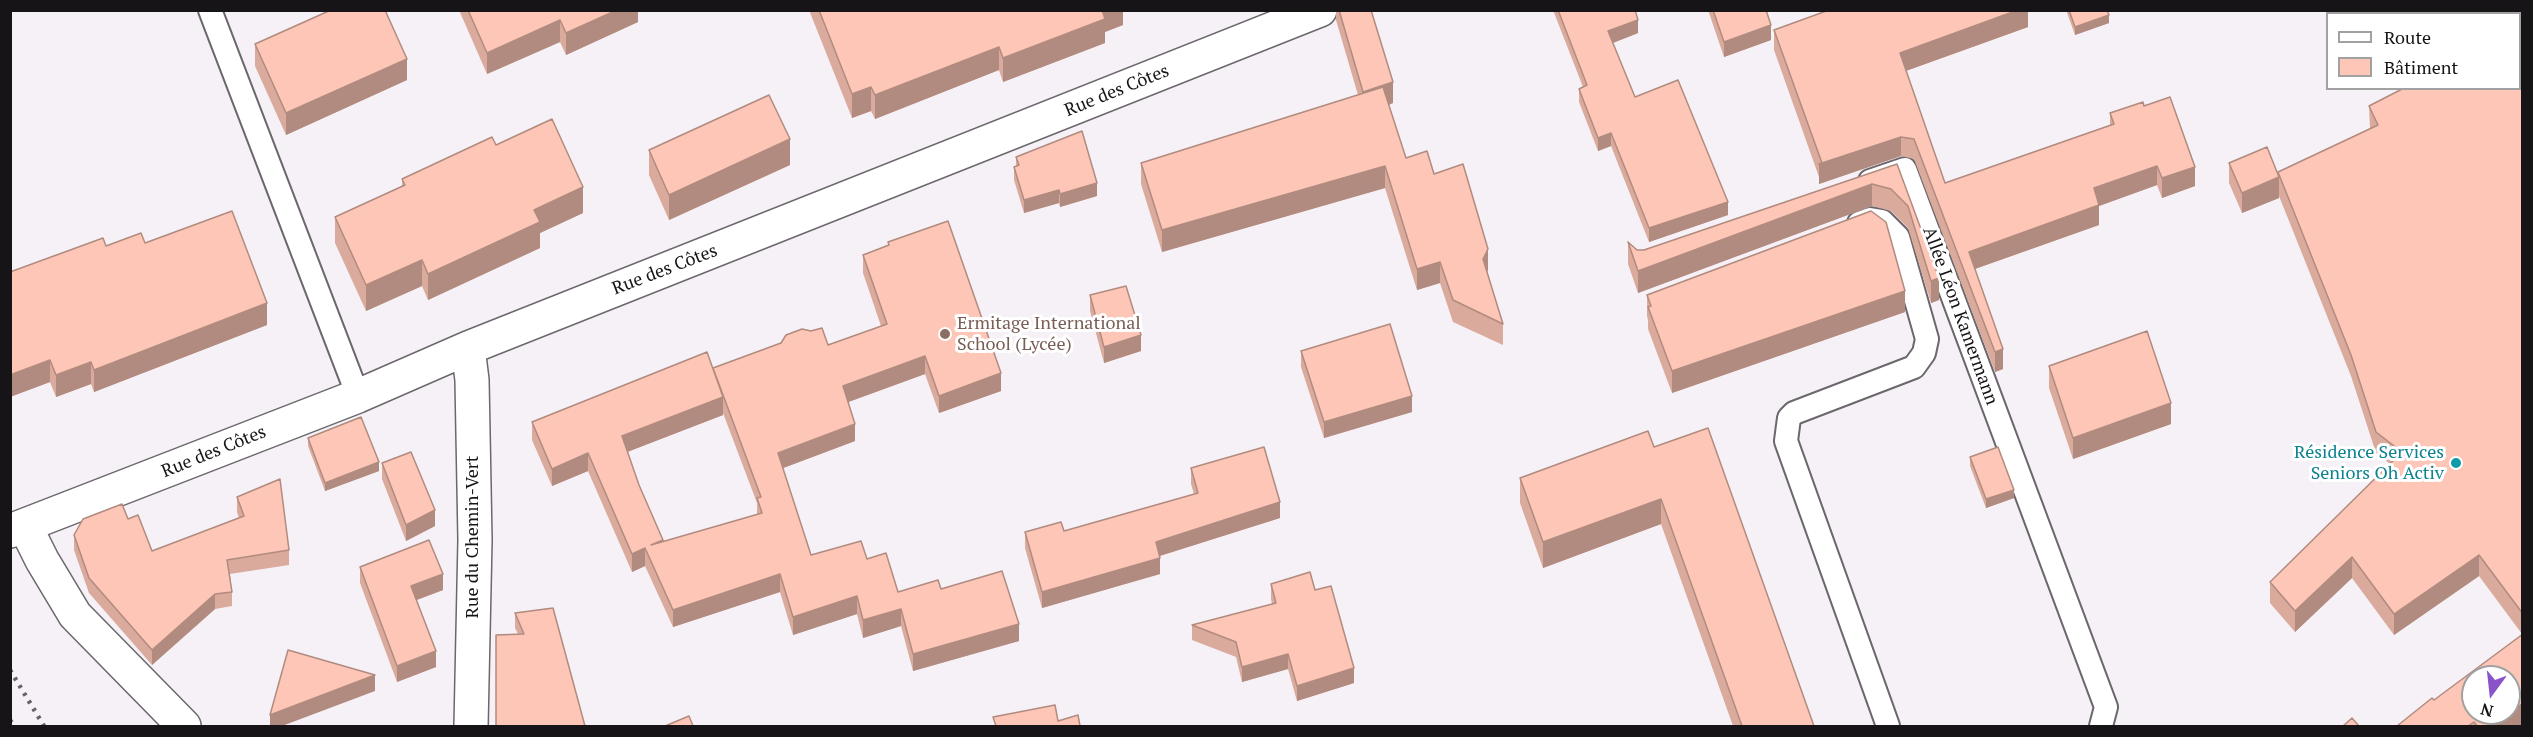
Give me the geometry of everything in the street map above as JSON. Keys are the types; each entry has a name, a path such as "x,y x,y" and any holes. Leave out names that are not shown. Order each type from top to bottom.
{"street":[{"name":"Rue des Côtes","path":"18,529 358,396 468,348 1320,10"},
{"name":"Rue du Chemin-Vert","path":"468,348 472,380 475,540 471,726"},
{"path":"18,529 42,560 75,615 184,726"}],"lane":[{"path":"210,10 358,396"},
{"name":"Allée Léon Kamermann","path":"1850,188 1905,169 2106,708 2101,726"},
{"path":"1837,232 1870,219 1882,221 1898,237 1927,339 1924,353 1914,367 1794,413 1789,418 1786,441 1888,726"}],"building":[{"path":"331,10 385,10 407,59 286,113 255,44"},
{"path":"468,10 617,10 566,33 560,20 487,53"},
{"path":"819,10 1102,10 1105,19 1003,58 999,47 875,95 871,87 852,94"},
{"path":"1339,10 1371,10 1393,82 1363,92"},
{"path":"1558,10 1635,10 1638,20 1608,31 1635,97 1678,80 1728,202 1649,228 1611,133 1598,138 1579,89 1587,85"},
{"path":"1713,10 1766,10 1771,25 1724,42"},
{"path":"1829,10 2018,10 1900,53 1945,183 2114,124 2110,113 2143,102 2144,106 2170,97 2195,167 2162,178 2157,166 2094,188 2099,205 1969,252 2003,349 1995,352 1914,139 1901,137 1819,164 1822,163 1774,30"},
{"path":"2069,10 2107,10 2109,15 2075,27"},
{"path":"2402,10 2486,10 2487,12 2403,12"},
{"path":"2523,27 2523,614 2479,555 2394,614 2352,557 2295,611 2270,582 2402,452 2376,432 2351,355 2278,172 2378,125 2369,106 2400,90 2521,90 2521,28"},
{"path":"1383,87 1406,158 1427,151 1434,174 1463,164 1488,249 1483,259 1503,324 1453,300 1440,262 1417,269 1385,166 1162,230 1141,163"},
{"path":"769,95 790,139 669,195 649,150"},
{"path":"552,119 583,187 534,210 540,222 428,274 422,260 366,285 335,217 405,185 402,179 492,137 496,145"},
{"path":"1082,131 1097,183 1060,194 1059,190 1024,200 1014,167 1019,165 1016,157"},
{"path":"2267,147 2279,177 2242,193 2229,163"},
{"path":"1897,164 1939,278 1931,281 1908,206 1891,189 1872,184 1638,271 1628,242 1637,250 1644,250"},
{"path":"232,211 267,303 94,370 91,362 56,375 50,360 10,375 10,272 103,238 106,246 141,233 145,243"},
{"path":"1871,211 1886,222 1905,291 1672,371 1648,307 1651,306 1647,295"},
{"path":"948,221 1001,373 939,396 925,356 843,386 855,424 778,453 811,555 861,541 867,559 886,553 898,592 938,580 941,589 1002,571 1019,624 913,654 901,609 863,620 857,596 793,617 780,574 673,610 645,548 632,554 588,453 552,469 532,422 707,352 723,397 622,436 639,485 663,540 651,545 762,513 757,498 761,497 713,368 781,343 786,335 802,329 811,331 822,328 828,345 887,324 863,255 889,245 888,242"},
{"path":"1126,286 1141,335 1104,347 1090,295"},
{"path":"1390,324 1412,396 1324,422 1301,351"},
{"path":"2147,331 2171,403 2073,438 2049,366"},
{"path":"361,417 379,462 325,483 308,438"},
{"path":"1708,428 1814,726 1742,726 1661,499 1543,542 1520,478 1648,431 1654,447"},
{"path":"1264,447 1280,502 1156,542 1160,558 1042,592 1025,532 1061,522 1064,531 1198,493 1191,468"},
{"path":"1998,447 2014,490 1986,499 1970,457"},
{"path":"411,452 435,510 406,525 382,463"},
{"path":"280,479 289,550 227,560 232,592 215,594 152,650 89,578 74,535 83,519 122,504 128,519 138,515 152,551 244,516 237,497"},
{"path":"429,540 443,574 411,586 436,651 397,666 360,567"},
{"path":"1310,572 1315,590 1331,586 1354,668 1297,686 1288,654 1242,667 1236,642 1192,625 1276,603 1271,584"},
{"path":"553,608 585,726 496,726 496,635 524,634 515,613"},
{"path":"2523,634 2523,703 2521,704 2521,665 2481,665"},
{"path":"288,650 375,675 270,715"},
{"path":"2461,680 2461,725 2470,725 2397,726 2432,698 2434,700"},
{"path":"1055,705 1058,721 1078,715 1080,726 996,726 993,717"},
{"path":"689,716 693,726 665,726"},
{"path":"2352,718 2359,726 2343,726"}],"railway":[{"path":"10,670 44,726"},
{"path":"10,720 14,726"}],"place":[{"name":"Ermitage International School (Lycée)","path":"945,334"},
{"name":"Résidence Services Seniors Oh Activ","path":"2456,463"}]}
